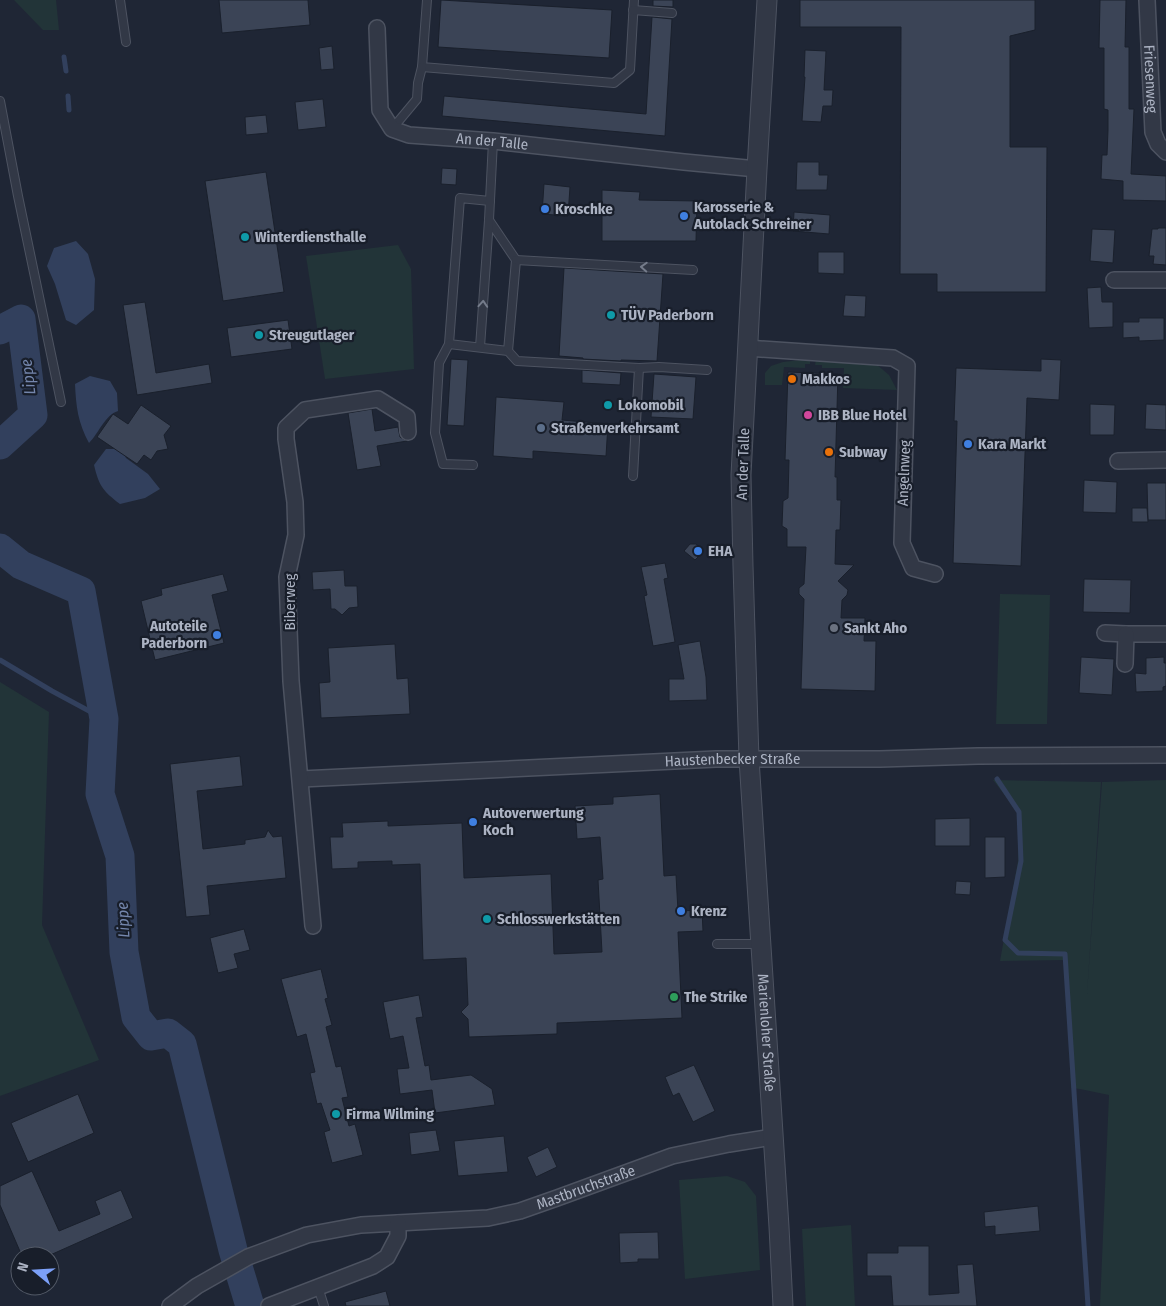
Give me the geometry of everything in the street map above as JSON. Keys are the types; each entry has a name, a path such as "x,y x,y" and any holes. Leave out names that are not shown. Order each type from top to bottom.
{"street":[{"name":"An der Talle","path":"750,759 741,474 766,0"},
{"name":"Friesenweg","path":"1147,0 1153,132 1158,144 1166,152"},
{"path":"378,28 380,110 392,129"},
{"name":"An der Talle","path":"392,129 409,135 493,141 756,169"},
{"path":"1114,280 1166,280"},
{"name":"Angelnweg","path":"747,348 893,358 908,366 902,543 913,568 935,574"},
{"name":"Biberweg","path":"313,926 291,681 287,577 296,535 296,502 286,428 306,410 378,399 407,417 408,432"},
{"path":"1118,461 1166,460"},
{"path":"1105,633 1166,634"},
{"path":"1126,634 1126,664"},
{"name":"Haustenbecker Straße","path":"301,779 716,759 880,759 1166,754"},
{"name":"Marienloher Straße","path":"750,759 783,1306"},
{"name":"Mastbruchstraße","path":"170,1306 197,1286 248,1257 307,1235 361,1225 488,1218 557,1198 672,1156 772,1137"},
{"path":"271,1305 373,1266 387,1257 398,1236 398,1223"}],"lane":[{"path":"120,0 126,42"},
{"path":"392,129 416,99 422,66 427,0"},
{"path":"422,66 614,83 630,70 634,0"},
{"path":"633,10 672,14"},
{"path":"0,101 61,402"},
{"path":"480,347 493,141"},
{"path":"473,465 443,464 435,433 439,363 449,344 460,198 490,201"},
{"path":"489,220 516,260 508,351"},
{"path":"516,260 693,270"},
{"path":"449,344 508,351 517,361 707,370"},
{"path":"633,476 639,368"},
{"path":"717,944 761,944"},
{"path":"318,1287 324,1306"}],"shaded area":[{"path":"14,0 56,0 59,30 43,30"},
{"path":"398,245 411,269 414,369 325,379 306,256"},
{"path":"810,359 810,364 805,364 805,368 784,367 782,385 765,385 765,373 771,366 783,362"},
{"path":"816,360 876,364 889,375 897,390 843,388 844,368 822,368 822,365 815,365"},
{"path":"1000,594 1050,595 1047,724 996,724"},
{"path":"0,682 49,712 42,925 99,1060 0,1096"},
{"path":"993,780 1101,782 1087,994 1102,782 1166,780 1166,1306 1100,1306 1109,1095 1071,1088 1066,960 1000,961 1018,861 1018,812"},
{"path":"727,1176 745,1182 756,1196 760,1270 685,1279 679,1180"},
{"path":"851,1225 855,1306 806,1306 802,1229"}],"water":[{"path":"76,241 88,254 95,279 94,310 76,325 66,320 55,284 47,266 54,248"},
{"path":"90,376 110,381 117,393 118,411 109,416 89,443 78,415 75,384"},
{"path":"106,449 121,449 126,458 148,474 160,489 145,498 120,504 103,488 94,465"}],"building":[{"path":"219,0 308,0 310,25 222,33"},
{"path":"441,0 612,10 609,58 438,47"},
{"path":"653,0 673,0 673,7 653,6"},
{"path":"800,0 1035,0 1035,30 1010,36 1010,147 1047,147 1046,292 937,292 937,274 900,274 901,27 800,27"},
{"path":"1100,0 1126,0 1125,47 1129,47 1129,109 1134,109 1131,174 1166,176 1166,201 1123,200 1123,181 1101,179 1102,155 1107,155 1108,110 1104,109 1104,48 1099,48"},
{"path":"652,17 672,19 665,136 442,116 444,96 646,114"},
{"path":"332,46 334,69 321,70 319,48"},
{"path":"805,50 826,51 824,90 833,90 832,106 823,106 821,122 802,121"},
{"path":"323,99 326,127 298,130 295,102"},
{"path":"266,115 268,133 246,135 245,117"},
{"path":"797,162 819,162 819,175 828,175 827,190 796,190"},
{"path":"442,168 457,169 456,185 441,184"},
{"name":"Winterdiensthalle","path":"266,172 284,292 223,301 205,181"},
{"path":"544,184 570,187 568,216 542,214"},
{"path":"602,190 640,192 639,200 697,201 696,241 602,241"},
{"path":"794,212 830,215 829,234 793,231"},
{"path":"1166,228 1166,265 1153,264 1154,256 1149,256 1152,229"},
{"path":"1092,229 1115,230 1113,263 1090,261"},
{"path":"818,252 844,252 844,274 818,273"},
{"name":"TÜV Paderborn","path":"564,268 663,274 657,361 621,361 559,356"},
{"path":"1101,287 1102,302 1113,302 1113,327 1089,328 1087,288"},
{"path":"845,295 866,296 865,317 843,316"},
{"path":"145,302 156,373 209,364 212,383 137,395 123,305"},
{"path":"1139,318 1164,318 1164,340 1139,341 1139,337 1123,338 1123,322 1139,322"},
{"name":"Streugutlager","path":"288,320 292,349 231,357 227,328"},
{"path":"451,359 468,360 464,426 447,425"},
{"path":"1041,359 1061,360 1059,400 1027,398 1021,566 953,563 957,421 954,421 956,368 1041,371"},
{"path":"582,370 621,373 620,385 582,383"},
{"path":"788,372 838,374 835,477 837,477 837,500 841,500 840,530 836,530 835,564 854,565 838,581 848,590 847,595 842,600 841,618 865,618 864,641 876,641 875,691 801,689 804,599 799,594 799,588 804,584 806,547 787,547 787,529 782,526 783,501 788,498 789,460 785,460"},
{"path":"654,374 696,377 693,419 651,417"},
{"path":"496,397 564,402 562,420 608,424 606,456 533,451 533,459 493,456"},
{"path":"1090,404 1115,405 1114,435 1090,435"},
{"path":"1146,404 1166,405 1166,430 1145,429"},
{"path":"141,405 171,426 164,435 168,449 157,451 151,460 144,455 137,464 97,437 113,414 128,424"},
{"path":"372,409 375,431 398,427 400,437 407,441 377,446 381,466 357,470 348,413"},
{"path":"1084,480 1117,482 1116,513 1083,512"},
{"path":"1147,483 1166,483 1166,520 1148,520"},
{"path":"1132,508 1147,508 1148,522 1132,522"},
{"path":"690,544 696,544 701,548 701,554 695,560 684,551"},
{"path":"665,563 668,578 664,579 675,642 653,646 644,596 647,595 641,567"},
{"path":"344,570 345,586 357,586 358,607 349,608 342,615 335,609 331,609 330,589 313,590 312,572"},
{"path":"223,574 228,591 212,595 224,643 155,660 141,601 162,595 161,589"},
{"path":"1084,579 1131,580 1130,613 1083,612"},
{"path":"700,641 706,677 707,700 669,701 669,679 684,679 678,645"},
{"path":"395,644 397,679 408,678 410,714 321,718 319,683 330,682 328,648"},
{"path":"1081,657 1114,659 1112,695 1079,693"},
{"path":"1164,657 1164,663 1166,663 1166,686 1163,687 1163,691 1136,692 1135,673 1146,674 1146,658"},
{"path":"240,756 243,786 197,791 203,849 245,844 245,840 265,837 268,830 273,837 282,836 286,878 207,886 210,915 186,917 170,764"},
{"path":"660,794 664,876 676,875 678,911 702,910 703,931 678,932 682,1018 557,1023 557,1034 469,1037 468,1019 461,1012 468,1005 466,958 423,960 420,864 392,865 392,861 358,862 358,868 332,869 330,837 343,837 342,823 388,821 388,826 462,823 464,878 551,874 554,954 602,952 598,880 603,879 600,837 577,839 575,806 613,804 613,797"},
{"path":"970,818 970,846 935,846 935,819"},
{"path":"985,837 1005,837 1005,877 985,878"},
{"path":"956,881 971,882 970,895 955,894"},
{"path":"244,929 250,950 234,954 238,968 218,973 210,938"},
{"path":"321,969 328,998 325,999 332,1025 326,1027 336,1067 341,1066 348,1097 342,1098 349,1126 355,1124 363,1155 332,1163 324,1132 330,1130 321,1103 317,1104 310,1073 315,1072 306,1034 297,1037 281,979"},
{"path":"419,995 423,1017 416,1018 425,1066 429,1065 431,1080 471,1075 492,1089 495,1105 435,1113 432,1090 400,1094 397,1069 409,1068 403,1036 390,1039 383,1002"},
{"path":"694,1065 715,1111 693,1122 679,1093 673,1096 665,1077"},
{"path":"78,1094 94,1133 28,1162 11,1123"},
{"path":"436,1130 440,1151 411,1155 409,1133"},
{"path":"504,1136 508,1172 458,1176 454,1141"},
{"path":"548,1147 557,1167 536,1177 527,1157"},
{"path":"32,1171 59,1231 100,1214 95,1201 121,1190 133,1218 60,1251 60,1246 18,1246 0,1205 0,1186"},
{"path":"1038,1206 1040,1231 995,1235 995,1226 985,1227 984,1212"},
{"path":"658,1232 659,1259 638,1259 638,1262 620,1263 619,1233"},
{"path":"898,1246 929,1246 929,1295 959,1293 957,1265 973,1264 977,1306 893,1306 891,1276 867,1276 867,1253 898,1253"},
{"path":"386,1291 390,1306 346,1306 345,1302"}],"waterway":[{"path":"64,57 66,71"},
{"path":"68,96 69,110"},
{"name":"Lippe","path":"0,330 21,319 33,415 0,445"},
{"name":"Lippe","path":"0,548 21,565 81,591 104,719 100,794 120,856 124,952 136,1017 151,1036 168,1033 182,1044 233,1250 250,1306"},
{"path":"0,660 104,719"},
{"path":"997,779 1019,812 1021,861 1005,940 1018,953 1065,954 1088,1306"}],"place":[{"name":"Kroschke","path":"545,209"},
{"name":"Karosserie & Autolack Schreiner","path":"684,216"},
{"name":"Winterdiensthalle","path":"245,237"},
{"name":"TÜV Paderborn","path":"611,315"},
{"name":"Streugutlager","path":"259,335"},
{"name":"Makkos","path":"792,379"},
{"name":"Lokomobil","path":"608,405"},
{"name":"IBB Blue Hotel","path":"808,415"},
{"name":"Straßenverkehrsamt","path":"541,428"},
{"name":"Kara Markt","path":"968,444"},
{"name":"Subway","path":"829,452"},
{"name":"EHA","path":"698,551"},
{"name":"Sankt Aho","path":"834,628"},
{"name":"Autoteile Paderborn","path":"217,635"},
{"name":"Autoverwertung Koch","path":"473,822"},
{"name":"Krenz","path":"681,911"},
{"name":"Schlosswerkstätten","path":"487,919"},
{"name":"The Strike","path":"674,997"},
{"name":"Firma Wilming","path":"336,1114"}]}
